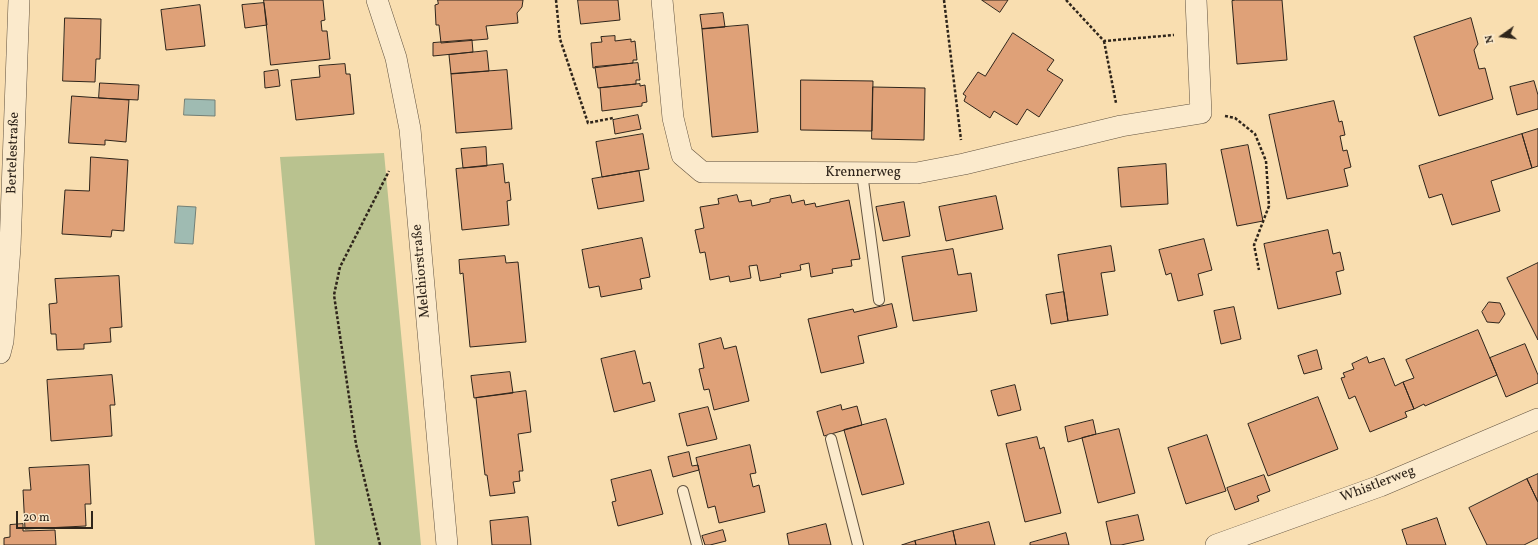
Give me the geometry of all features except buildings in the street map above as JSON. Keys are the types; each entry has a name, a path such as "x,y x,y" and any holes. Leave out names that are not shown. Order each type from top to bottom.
{"street":[{"name":"Bertelestraße","path":"0,353 10,246 19,0"},
{"name":"Melchiorstraße","path":"377,0 396,58 410,129 447,545"},
{"name":"Krennerweg","path":"662,0 673,118 682,156 702,172 917,173 964,164 1121,126 1200,113"},
{"path":"1196,0 1200,113"},
{"name":"Whistlerweg","path":"1216,545 1380,486 1538,419"}],"lane":[{"path":"862,173 879,300"},
{"path":"831,439 858,545"},
{"path":"683,491 697,545"}],"path":[{"path":"556,0 560,39 588,122 613,118"},
{"path":"944,0 964,164"},
{"path":"1066,0 1104,41 1121,126"},
{"path":"1104,41 1196,33"},
{"path":"1200,113 1235,118 1255,134 1266,161 1269,206 1254,245 1259,270"},
{"path":"380,545 356,444 334,295 340,266 390,169"}],"green space":[{"path":"384,153 421,545 315,545 280,157"}],"water":[{"path":"185,99 215,100 215,116 184,115"},
{"path":"178,206 196,207 193,244 175,243"}]}
